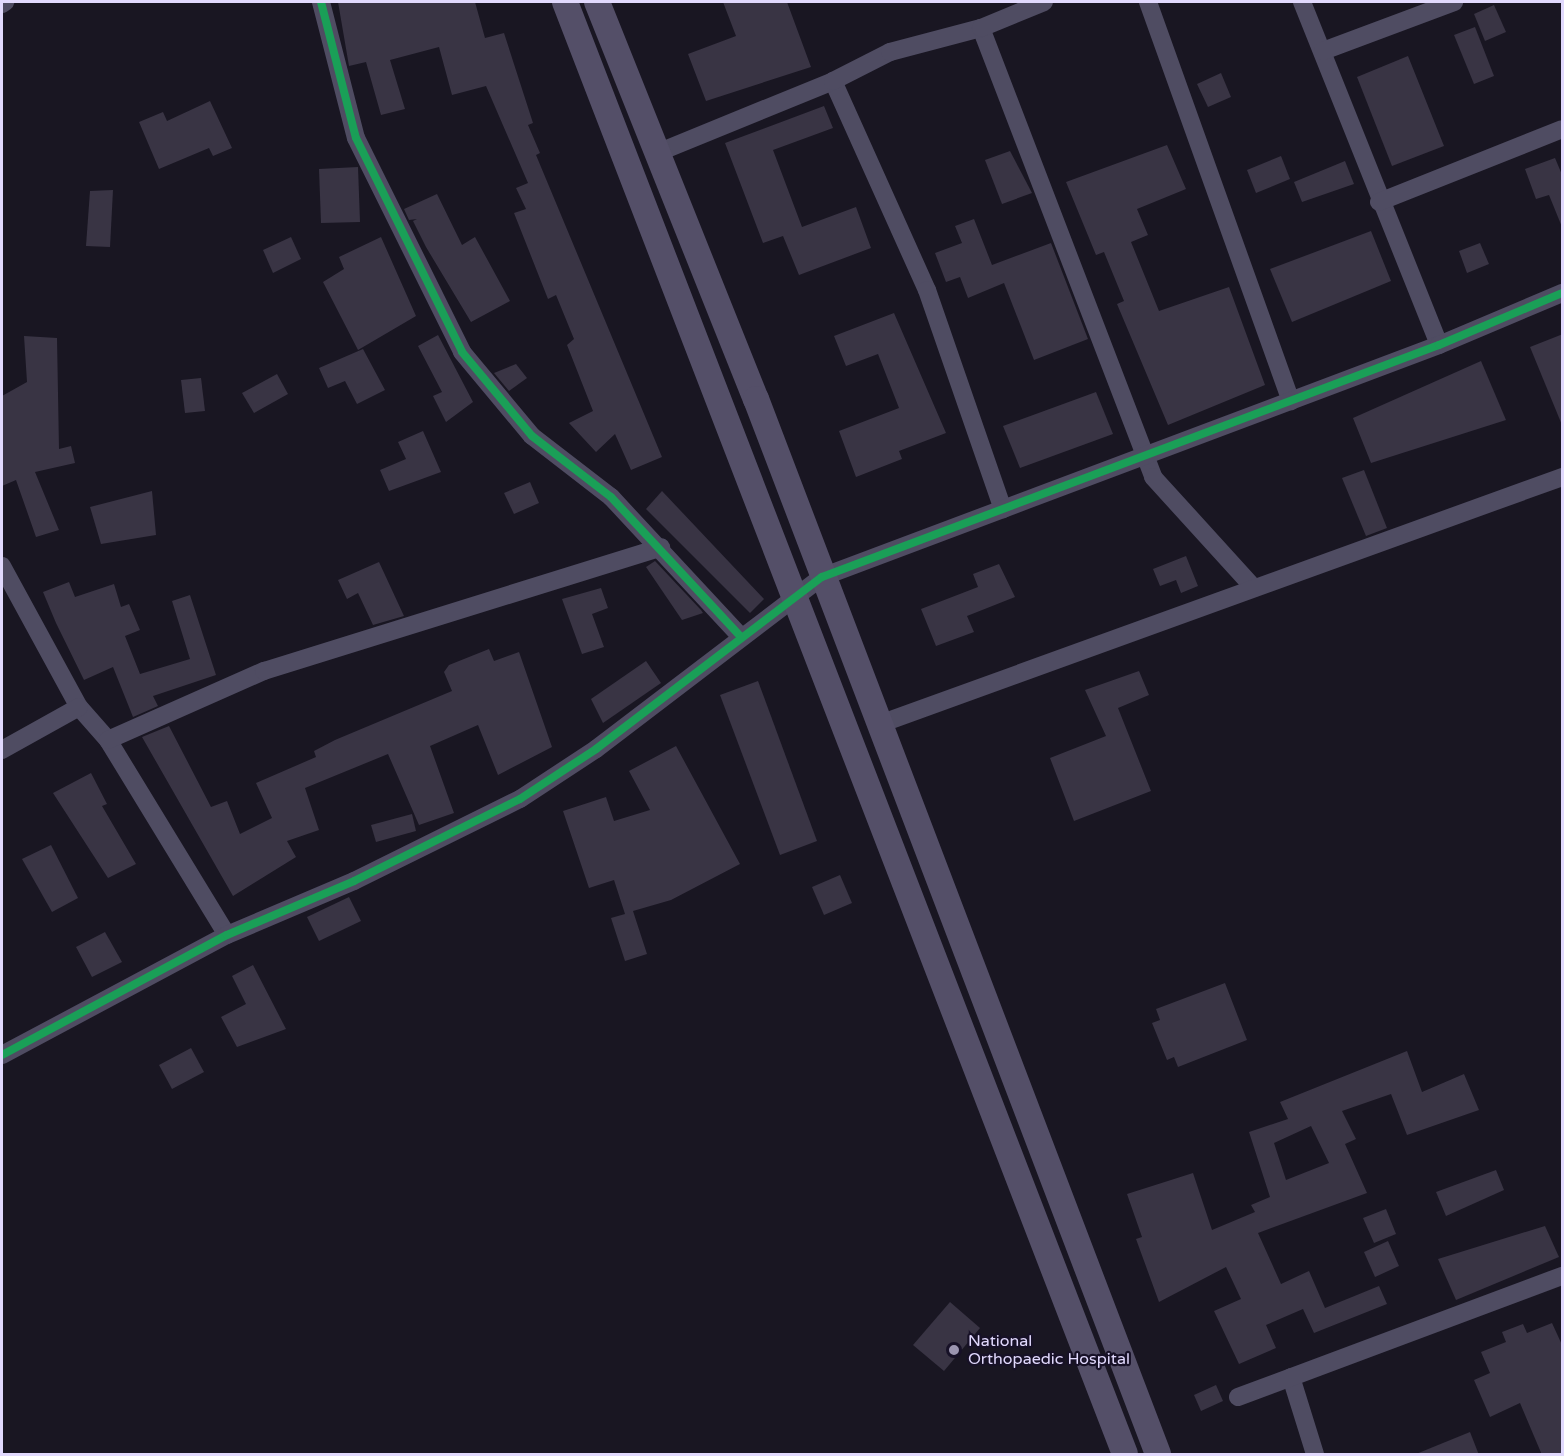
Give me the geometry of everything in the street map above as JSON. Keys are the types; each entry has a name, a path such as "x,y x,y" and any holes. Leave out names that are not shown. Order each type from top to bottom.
{"main road":[{"path":"565,2 796,596 1125,1455"},
{"path":"601,3 1158,1455"}],"street":[{"path":"321,2 356,138 462,352 532,436 611,497 661,547 741,636"},
{"path":"657,153 833,81 890,52 981,28 1044,2"},
{"path":"1148,2 1291,401"},
{"path":"1302,2 1323,51 1379,202 1439,345"},
{"path":"1323,51 1454,2"},
{"path":"981,28 1031,147 1144,456 1174,505 1254,588"},
{"path":"833,81 927,290 1003,509"},
{"path":"1379,202 1563,129"},
{"path":"2,1055 227,935 354,881 520,799 625,728 741,636 822,577 1439,345 1563,293"},
{"path":"877,724 1563,477"},
{"path":"108,740 264,671 661,547"},
{"path":"2,566 79,707 108,740 227,935"},
{"path":"2,750 79,707"},
{"path":"1238,1397 1563,1276"},
{"path":"1291,1377 1315,1455"}],"building":[{"path":"338,2 475,2 485,38 504,33 533,123 528,125 540,153 536,155 662,457 631,470 615,434 596,452 569,423 593,411 567,345 574,339 556,295 548,299 514,213 526,209 516,188 528,183 486,86 452,95 439,47 390,60 405,109 381,115 366,62 349,66"},
{"path":"723,2 787,2 811,67 706,101 688,54 736,36"},
{"path":"1494,5 1506,32 1485,41 1474,14"},
{"path":"1475,27 1494,76 1474,84 1454,35"},
{"path":"1408,56 1444,146 1392,166 1357,77"},
{"path":"1221,73 1231,97 1208,107 1197,84"},
{"path":"210,101 232,148 213,156 209,148 159,169 139,122 163,112 167,121"},
{"path":"824,106 833,128 773,150 802,227 856,207 871,248 799,275 783,236 763,243 725,143"},
{"path":"1167,145 1186,189 1137,209 1148,235 1131,242 1159,311 1229,287 1265,385 1168,425 1117,304 1124,301 1104,252 1096,255 1066,182"},
{"path":"1010,151 1032,193 1002,204 985,160"},
{"path":"1281,156 1290,179 1256,193 1247,170"},
{"path":"1555,158 1563,177 1562,227 1549,195 1536,199 1525,169"},
{"path":"1345,161 1354,184 1302,202 1294,182"},
{"path":"358,167 360,222 321,223 319,169"},
{"path":"113,190 110,247 86,246 90,191"},
{"path":"437,194 462,245 475,237 510,301 471,322 426,247 413,221 417,219 409,220 404,209"},
{"path":"974,219 992,265 1051,243 1088,339 1034,360 1004,283 968,298 960,277 946,282 935,253 962,243 955,226"},
{"path":"1371,231 1391,281 1292,322 1270,269"},
{"path":"291,237 301,259 273,273 263,250"},
{"path":"381,237 416,316 358,350 323,282 344,269 339,257"},
{"path":"1480,243 1489,264 1467,273 1459,251"},
{"path":"894,313 946,433 899,451 902,459 856,477 839,431 899,408 878,354 846,366 834,336"},
{"path":"1563,334 1563,425 1562,425 1530,347"},
{"path":"438,335 473,402 446,422 433,396 442,392 418,346"},
{"path":"24,336 57,338 59,449 71,446 75,463 35,472 59,530 36,537 16,480 2,486 2,396 27,382"},
{"path":"363,349 385,390 357,404 345,381 328,388 319,368"},
{"path":"1481,361 1506,420 1371,463 1353,418"},
{"path":"516,364 527,378 509,391 494,373"},
{"path":"277,374 288,394 254,413 242,393"},
{"path":"201,378 205,411 185,413 181,380"},
{"path":"1096,392 1113,434 1020,468 1003,426"},
{"path":"423,431 441,472 389,491 380,470 406,459 398,442"},
{"path":"1364,470 1387,528 1366,536 1342,478"},
{"path":"530,482 539,503 514,514 504,493"},
{"path":"152,491 156,535 101,544 90,507"},
{"path":"662,491 764,599 750,613 646,509"},
{"path":"1186,556 1198,586 1181,593 1176,580 1160,586 1153,569"},
{"path":"655,561 703,613 682,620 646,567"},
{"path":"379,562 404,616 373,625 358,593 347,599 338,580"},
{"path":"999,564 1015,597 967,616 974,632 936,646 921,609 978,587 973,574"},
{"path":"69,582 75,597 114,584 121,607 129,604 140,630 125,636 140,674 190,659 172,601 190,595 216,675 153,696 158,706 133,717 113,667 84,680 56,623 43,592"},
{"path":"601,588 608,608 592,614 604,647 582,654 562,599"},
{"path":"489,649 494,661 519,652 552,747 498,775 478,725 430,746 454,813 419,825 388,754 305,788 319,830 287,841 296,857 233,896 142,737 169,726 211,807 227,801 240,834 272,818 256,783 316,757 314,751 335,740 452,691 444,672 449,665"},
{"path":"646,661 661,683 603,723 591,699"},
{"path":"1139,671 1149,695 1118,708 1151,791 1074,821 1050,758 1106,736 1085,690"},
{"path":"758,681 817,841 780,855 720,695"},
{"path":"676,746 740,864 671,900 633,911 647,954 625,961 611,918 625,914 614,880 589,888 563,811 606,797 614,821 650,810 629,771"},
{"path":"91,773 107,804 102,806 136,864 108,878 53,793"},
{"path":"412,814 416,831 376,842 371,825"},
{"path":"51,845 78,898 52,912 22,859"},
{"path":"840,875 852,903 824,915 812,887"},
{"path":"349,897 361,921 319,941 307,917"},
{"path":"105,932 122,962 92,977 76,947"},
{"path":"253,965 286,1029 237,1047 221,1017 246,1004 232,976"},
{"path":"1225,983 1247,1040 1178,1067 1174,1057 1167,1060 1152,1023 1160,1020 1156,1009"},
{"path":"191,1048 204,1072 172,1089 159,1065"},
{"path":"1407,1051 1422,1092 1464,1074 1479,1110 1407,1135 1391,1094 1342,1111 1356,1139 1345,1144 1367,1193 1258,1233 1281,1284 1309,1271 1325,1308 1379,1286 1387,1304 1314,1333 1303,1309 1266,1325 1276,1348 1239,1364 1214,1311 1241,1299 1226,1267 1159,1302 1136,1239 1142,1237 1127,1194 1193,1173 1212,1230 1255,1212 1251,1205 1270,1197 1249,1132 1288,1119 1280,1102","holes":["1311,1126 1329,1163 1286,1180 1274,1143"]},
{"path":"1496,1170 1504,1190 1446,1216 1436,1192"},
{"path":"1386,1209 1396,1234 1374,1243 1363,1218"},
{"path":"1545,1226 1559,1257 1456,1300 1438,1259"},
{"path":"1388,1241 1399,1266 1375,1277 1364,1252"},
{"path":"950,1302 980,1328 944,1371 913,1345"},
{"path":"1552,1323 1563,1347 1563,1455 1542,1455 1520,1403 1490,1417 1474,1380 1490,1373 1481,1352 1506,1342 1502,1332 1523,1324 1527,1333"},
{"path":"1216,1385 1223,1401 1201,1411 1194,1395"},
{"path":"1470,1432 1479,1455 1416,1455 1416,1454"}],"cycle path":[{"path":"321,2 356,138 462,352 532,436 611,497 741,637"},
{"path":"2,1055 227,935 354,881 520,799 596,749 822,577 1439,345 1562,293"}],"place":[{"name":"National Orthopaedic Hospital","path":"954,1350"}]}
